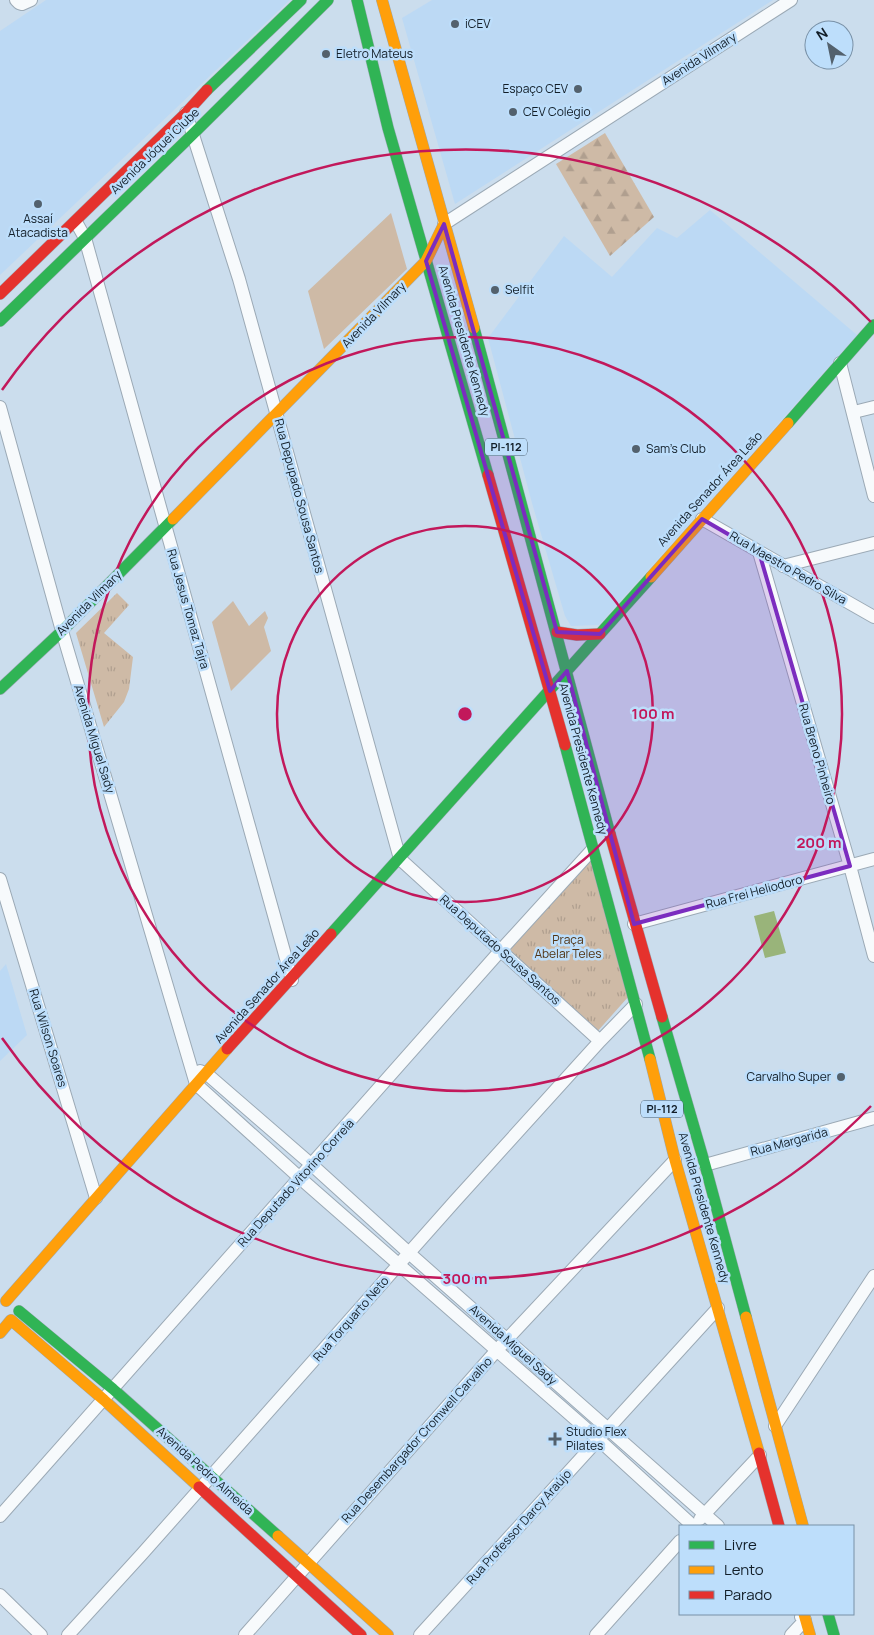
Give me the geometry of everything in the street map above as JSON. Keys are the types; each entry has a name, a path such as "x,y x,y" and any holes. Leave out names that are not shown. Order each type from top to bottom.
{"main road":[{"name":"Avenida Jóquei Clube","path":"0,294 76,222 205,92 302,0"},
{"name":"Avenida Jóquei Clube","path":"0,321 328,0"},
{"name":"Avenida Presidente Kennedy","path":"357,0 388,128 550,691 592,850 636,1004 674,1160 779,1525"},
{"name":"Avenida Presidente Kennedy","path":"382,0 481,354 634,924 705,1165 803,1525"},
{"name":"Avenida Vilmary","path":"0,689 62,631 277,415 426,261 444,224"},
{"name":"Avenida Senador Área Leão","path":"2,1306 196,1084 292,980 874,325"},
{"path":"556,632 577,635 600,634"},
{"name":"Avenida Pedro Almeida","path":"361,1635 104,1400 11,1320 5,1320 2,1306 15,1303 19,1311 113,1389 388,1635"},
{"path":"0,1333 16,1317 19,1311"},
{"path":"828,1615 834,1635"},
{"path":"802,1616 810,1635"}],"street":[{"name":"Avenida Vilmary","path":"444,224 791,0"},
{"name":"Rua Depupado Sousa Santos","path":"186,113 239,279 400,859"},
{"name":"Rua Jesus Tomaz Tajra","path":"76,222 85,238 292,980"},
{"path":"840,363 874,496"},
{"path":"854,412 874,406"},
{"name":"Avenida Miguel Sady","path":"0,407 62,631 196,1084 300,1178 598,1439 692,1525"},
{"name":"Rua Maestro Pedro Silva","path":"702,519 874,617"},
{"path":"783,566 874,542"},
{"name":"Rua Breno Pinheiro","path":"759,552 850,866 874,956"},
{"name":"Rua Deputado Vitorino Correia","path":"0,1516 501,950 592,850"},
{"name":"Rua Deputado Sousa Santos","path":"400,859 600,1041"},
{"name":"Rua Frei Heliodoro","path":"634,924 874,859"},
{"name":"Rua Wilson Soares","path":"0,879 96,1198"},
{"name":"Rua Torquarto Neto","path":"68,1635 336,1337 399,1264 600,1041 636,1004"},
{"name":"Avenida Miguel Sady","path":"193,1069 207,1074 312,1165 717,1525"},
{"name":"Rua Margarida","path":"705,1165 874,1118"},
{"name":"Rua Desembargador Cromwell Carvalho","path":"245,1635 497,1350 674,1160"},
{"path":"775,1426 874,1276"},
{"name":"Rua Professor Darcy Araújo","path":"420,1635 718,1308"},
{"path":"694,1525 760,1456"},
{"path":"596,1635 679,1542"},
{"path":"0,1595 41,1635"},
{"path":"791,1635 802,1616"}],"highlighted area":[{"path":"444,224 557,632 600,634 702,519 759,552 850,866 634,924 567,671 550,691 426,261"}],"shaded area":[{"name":"Assaí Atacadista","path":"46,0 290,0 0,275 0,31"},
{"name":"CEV Colégio","path":"432,0 773,0 455,204 402,18"},
{"name":"Sam's Club","path":"710,210 857,335 599,625 571,626 565,616 532,503 488,338 564,236 612,277 657,228 677,238"},
{"path":"774,911 786,953 765,958 754,916"},
{"path":"6,964 27,1035 0,1061 0,971"}],"green space":[{"path":"605,133 654,217 610,256 556,164"},
{"path":"391,213 407,269 324,349 308,291"},
{"path":"117,593 129,605 104,633 133,657 129,689 124,702 104,727 76,633"},
{"path":"233,601 249,626 265,611 268,618 264,627 271,651 231,691 212,622"},
{"name":"Praça Abelar Teles","path":"592,850 629,996 596,1033 501,950"}],"traffic: fast":[{"path":"207,90 301,0"},
{"path":"0,321 328,0"},
{"path":"357,0 388,128 488,475"},
{"path":"788,423 874,325"},
{"path":"474,328 610,834"},
{"path":"0,689 62,631 173,519"},
{"path":"331,934 651,577"},
{"path":"565,745 650,1059"},
{"path":"662,1017 705,1165 746,1317"},
{"path":"19,1311 113,1389 278,1536"},
{"path":"828,1615 834,1635"}],"traffic: slow":[{"path":"382,0 474,328"},
{"path":"173,519 426,261 444,224"},
{"path":"651,577 788,423"},
{"path":"6,1301 227,1049"},
{"path":"650,1059 675,1160 759,1453"},
{"path":"746,1317 803,1525"},
{"path":"0,1333 11,1320 104,1400 199,1487"},
{"path":"278,1536 388,1635"},
{"path":"804,1615 810,1635"}],"traffic: jam":[{"path":"0,294 186,113 207,90"},
{"path":"488,475 565,745"},
{"path":"557,632 577,635 600,634"},
{"path":"610,834 662,1017"},
{"path":"227,1049 331,934"},
{"path":"759,1453 779,1525"},
{"path":"199,1487 361,1635"}],"place":[{"name":"iCEV","path":"455,24"},
{"name":"Eletro Mateus","path":"326,54"},
{"name":"Espaço CEV","path":"578,89"},
{"name":"CEV Colégio","path":"513,112"},
{"name":"Assaí Atacadista","path":"38,204"},
{"name":"Selfit","path":"495,290"},
{"name":"Sam's Club","path":"636,449"},
{"name":"Carvalho Super","path":"841,1077"},
{"name":"Studio Flex Pilates","path":"555,1439"}]}
